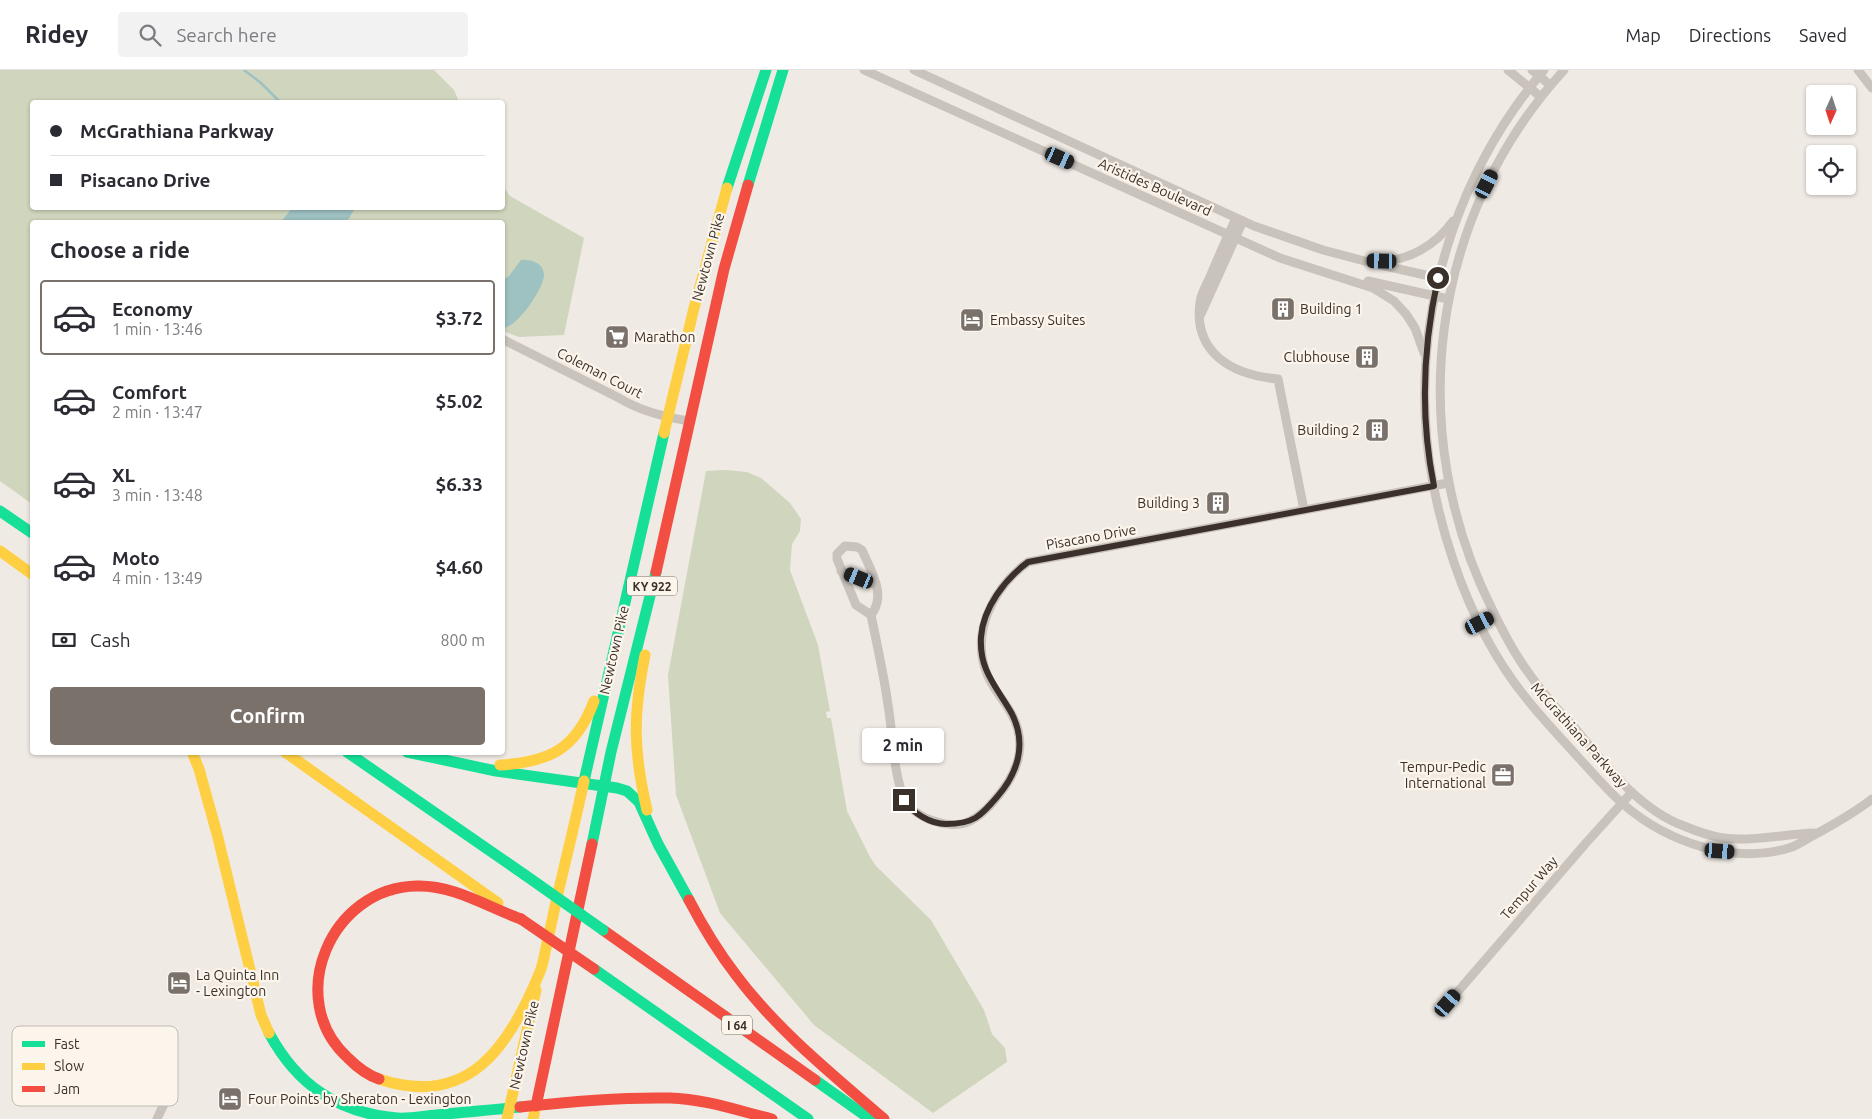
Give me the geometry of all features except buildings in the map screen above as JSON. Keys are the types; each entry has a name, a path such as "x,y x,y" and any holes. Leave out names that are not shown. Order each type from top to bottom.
{"main road":[{"name":"Newtown Pike","path":"508,1114 705,262 738,148 766,70"},
{"name":"Newtown Pike","path":"533,1119 603,787 667,529 724,269 754,162 784,70"},
{"path":"0,511 30,533"},
{"path":"649,822 638,768 635,733 636,716 638,693 667,529"},
{"path":"0,552 29,573"},
{"path":"464,764 514,765 540,760 563,748 584,727 591,712 628,589"},
{"path":"193,755 215,826 261,1015 269,1034 284,1058 306,1082 323,1095 343,1106 373,1114 399,1118 466,1113 508,1114 536,1106 596,1100 671,1098 704,1102 772,1119"},
{"name":"I 64","path":"289,755 521,920 808,1119"},
{"name":"I 64","path":"351,755 525,875 870,1119"},
{"path":"421,755 496,771 627,791 634,795 692,906 735,974 756,1000 815,1060 884,1119"},
{"path":"521,920 466,896 426,886 391,889 376,894 339,924 324,952 319,968 318,984 323,1020 334,1043 343,1054 376,1079 408,1087 440,1086 458,1080 475,1071 491,1058 515,1023 540,973"},
{"path":"466,1113 481,1115 490,1119"}],"street":[{"name":"Aristides Boulevard","path":"864,70 1280,258 1373,288 1394,301 1406,314 1421,342 1426,363"},
{"name":"Aristides Boulevard","path":"914,70 1240,220 1288,239 1355,259 1452,281"},
{"path":"1508,70 1540,97"},
{"name":"McGrathiana Parkway","path":"1564,70 1540,97 1517,131 1487,184 1469,227 1448,299 1440,357 1440,428 1448,483 1463,542 1483,591 1527,671 1608,768 1632,792 1667,818 1683,826 1723,838 1816,833"},
{"path":"1858,70 1872,88"},
{"path":"1538,72 1550,85"},
{"name":"McGrathiana Parkway","path":"1538,72 1530,88 1510,115 1490,149 1458,215 1434,296 1426,363 1425,412 1434,486 1453,560 1466,596 1496,654 1526,698 1622,803 1647,822 1684,842 1720,851 1752,853 1794,846 1850,816 1872,799"},
{"name":"Aristides Boulevard","path":"1355,259 1382,261 1407,256 1439,237 1458,215"},
{"path":"1240,220 1200,300 1200,326 1204,341 1220,360 1242,370 1278,379 1304,510"},
{"name":"Aristides Boulevard","path":"1328,272 1448,299"},
{"name":"Coleman Court","path":"505,341 633,407 668,418 689,422"},
{"name":"Pisacano Drive","path":"871,615 888,704 898,776 904,800 915,812 940,824 968,822 988,808 1007,786 1016,767 1021,747 1012,715 987,675 981,639 992,603 1016,571 1028,562 1448,483"},
{"path":"845,546 858,547 862,550 879,597 877,608 871,615 856,605 841,571 837,554 845,546"},
{"path":"841,571 876,585"},
{"path":"1480,623 1495,615"},
{"name":"Tempur Way","path":"1448,1003 1632,792"},
{"path":"157,1119 163,1106"}],"green space":[{"path":"0,70 434,70 454,90 458,100 30,100 30,210 505,210 505,189 510,196 584,238 564,335 519,337 505,332 505,220 30,220 30,503 0,481"},
{"path":"706,471 747,472 761,478 790,503 801,519 800,531 792,544 790,570 818,645 830,711 826,712 827,718 831,718 847,811 876,866 931,920 984,1010 992,1034 1005,1048 1007,1062 933,1113 814,1025 720,913 676,795 668,675"}],"water":[{"path":"290,210 354,210 348,220 283,220"},
{"path":"521,260 532,261 539,265 542,267 544,275 540,289 529,306 515,322 505,327 505,279"}],"waterway":[{"path":"244,70 278,100"}],"traffic: fast":[{"path":"727,188 766,70"},
{"path":"748,185 783,70"},
{"path":"584,781 664,433"},
{"path":"0,511 30,532"},
{"path":"592,844 611,752 656,572"},
{"path":"351,755 525,875"},
{"path":"421,755 496,771 627,791 639,802 658,844 689,900"},
{"path":"525,875 603,930"},
{"path":"594,969 808,1119"},
{"path":"269,1033 293,1068 306,1081 338,1103 356,1110 376,1115 412,1118 520,1107"},
{"path":"815,1080 870,1119"}],"traffic: slow":[{"path":"664,433 694,308 727,188"},
{"path":"0,551 30,573"},
{"path":"645,655 638,696 636,732 639,769 647,810"},
{"path":"500,765 533,760 559,750 570,742 579,731 594,701"},
{"path":"193,755 217,834 261,1015 269,1033"},
{"path":"289,755 498,903"},
{"path":"379,1079 410,1086 437,1086 461,1078 481,1065 499,1047 527,1001 542,965 584,781"},
{"path":"507,1119 536,990"},
{"path":"533,1119 536,1106"}],"traffic: jam":[{"path":"656,572 724,269 748,185"},
{"path":"536,1106 592,844"},
{"path":"379,1079 362,1070 348,1058 329,1034 319,1006 319,978 326,950 340,925 361,905 387,891 417,886 444,889 457,893 521,919"},
{"path":"689,900 723,958 752,995 806,1051 884,1119"},
{"path":"521,919 594,969"},
{"path":"603,930 815,1080"},
{"path":"520,1107 614,1099 670,1098 709,1103 772,1119"}],"place":[{"name":"Building 1","path":"1283,309"},
{"name":"Embassy Suites","path":"972,320"},
{"name":"Marathon","path":"617,337"},
{"name":"Clubhouse","path":"1367,357"},
{"name":"Building 2","path":"1377,430"},
{"name":"Building 3","path":"1218,503"},
{"name":"Tempur-Pedic International","path":"1503,775"},
{"name":"La Quinta Inn - Lexington","path":"179,983"},
{"name":"Four Points by Sheraton - Lexington","path":"230,1099"}],"route":[{"path":"904,800 915,812 925,818 940,824 954,824 968,822 978,816 988,808 1007,786 1016,767 1021,747 1012,715 987,675 982,654 982,636 992,603 1016,571 1028,562 1434,486 1427,443 1425,384 1427,345 1438,278"}]}
